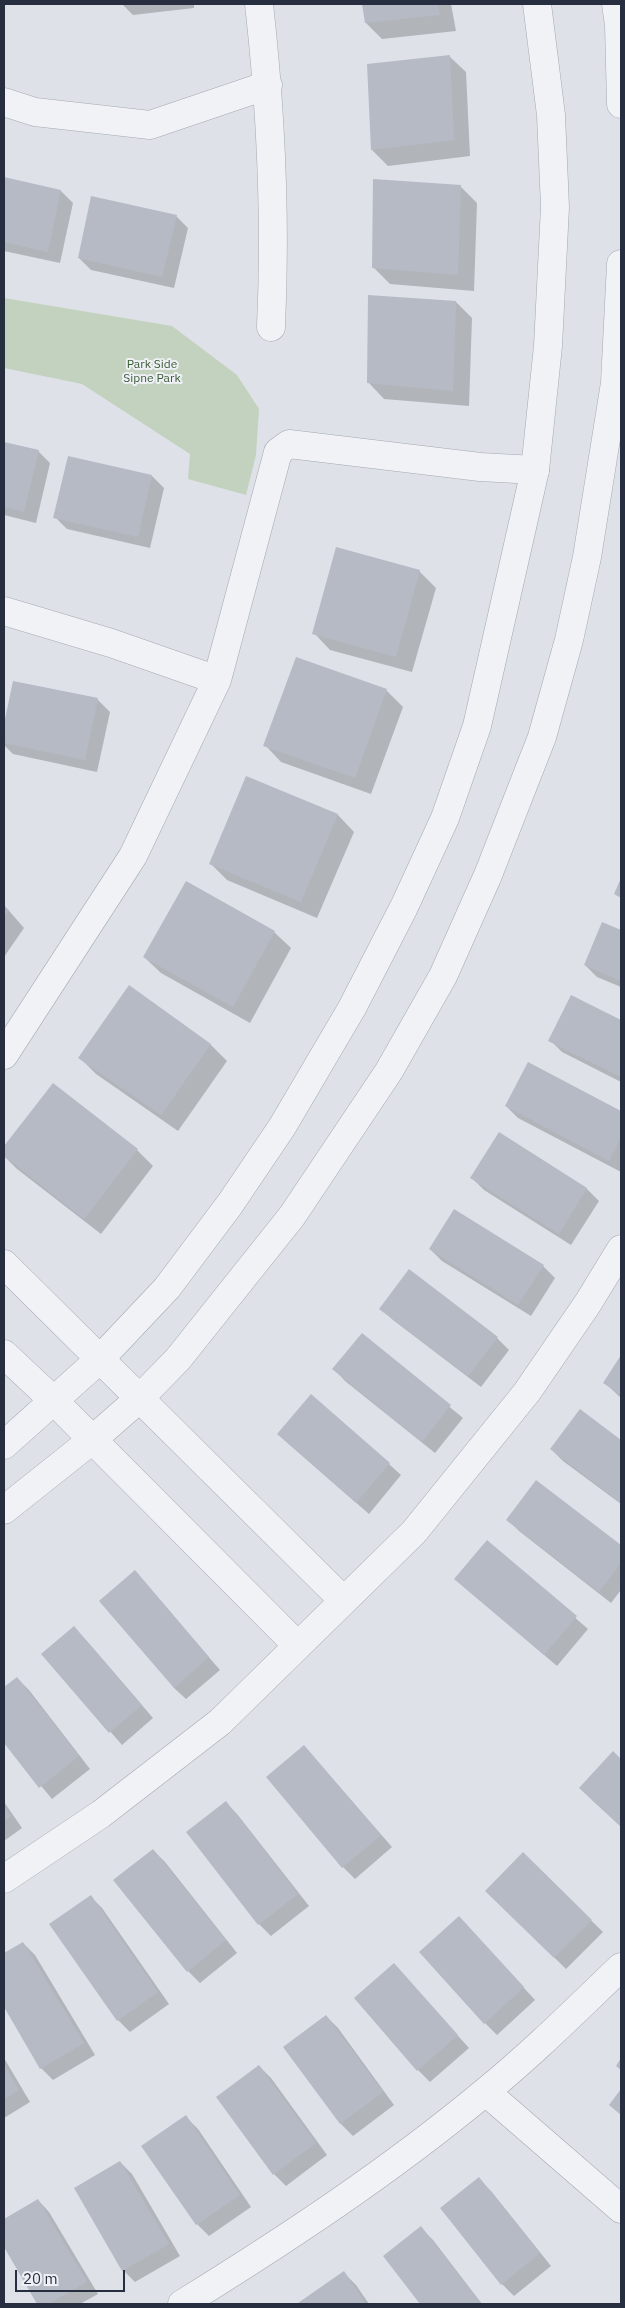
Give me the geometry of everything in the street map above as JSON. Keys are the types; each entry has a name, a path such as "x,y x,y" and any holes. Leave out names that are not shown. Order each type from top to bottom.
{"street":[{"path":"259,4 268,85 274,264 271,327"},
{"path":"4,1445 100,1359 167,1288 230,1204 282,1127 352,1008 404,907 445,818 477,726 535,470 548,346 555,207 551,115 538,4"},
{"path":"616,4 621,60 621,104"},
{"path":"4,102 35,112 150,125 268,85"},
{"path":"4,1510 92,1440 140,1398 178,1359 292,1216 348,1135 389,1071 444,976 488,875 542,737 569,640 605,457 615,382 621,264"},
{"path":"4,1055 133,856 217,680 278,452 289,444 480,467 535,470"},
{"path":"4,611 111,643 217,680"},
{"path":"4,1879 100,1814 220,1722 414,1532 526,1392 588,1303 621,1249"},
{"path":"4,1264 344,1600"},
{"path":"4,1354 53,1400 297,1646"},
{"path":"182,2304 268,2251 361,2187 486,2092 621,1967"},
{"path":"486,2092 621,2209"}],"green space":[{"name":"Park Side Sipne Park","path":"4,298 172,326 237,375 259,409 256,455 246,495 188,479 190,454 82,384 4,368"}],"building":[{"path":"362,4 438,4 440,15 365,23"},
{"path":"450,55 454,140 371,150 367,64"},
{"path":"4,177 61,190 48,252 4,242"},
{"path":"373,179 461,185 458,275 372,268"},
{"path":"91,196 177,215 162,277 78,258"},
{"path":"368,295 456,301 453,391 367,383"},
{"path":"4,442 39,450 24,512 4,507"},
{"path":"68,456 152,475 138,537 53,518"},
{"path":"336,547 420,570 396,657 312,634"},
{"path":"296,657 387,689 355,778 263,746"},
{"path":"13,681 98,698 85,760 4,743 4,724"},
{"path":"246,776 338,814 301,902 209,864"},
{"path":"621,878 621,898 614,894"},
{"path":"186,881 275,931 233,1007 143,957"},
{"path":"4,907 9,910 4,917"},
{"path":"602,922 621,930 621,981 584,965"},
{"path":"129,985 211,1044 161,1115 78,1058"},
{"path":"571,995 621,1020 621,1077 548,1041"},
{"path":"528,1062 621,1111 621,1137 609,1161 505,1106"},
{"path":"53,1083 138,1149 84,1219 4,1156 4,1146"},
{"path":"499,1132 587,1188 559,1234 470,1178"},
{"path":"454,1209 544,1265 518,1305 429,1249"},
{"path":"409,1269 498,1337 468,1376 379,1309"},
{"path":"362,1333 451,1405 422,1442 332,1369"},
{"path":"621,1355 621,1395 603,1383"},
{"path":"311,1394 390,1463 356,1503 277,1434"},
{"path":"580,1409 621,1440 621,1503 550,1449"},
{"path":"536,1480 621,1545 621,1563 599,1592 506,1520"},
{"path":"487,1540 577,1616 544,1655 454,1579"},
{"path":"135,1570 209,1657 174,1688 99,1601"},
{"path":"74,1626 142,1705 109,1733 41,1654"},
{"path":"17,1677 79,1756 39,1788 4,1743 4,1687"},
{"path":"304,1745 381,1835 342,1868 266,1777"},
{"path":"613,1751 621,1759 621,1827 579,1788"},
{"path":"226,1801 298,1894 258,1925 186,1832"},
{"path":"4,1806 11,1816 4,1821"},
{"path":"153,1849 226,1940 187,1972 113,1880"},
{"path":"523,1852 592,1920 554,1958 485,1891"},
{"path":"91,1895 158,1992 117,2021 49,1924"},
{"path":"459,1916 524,1987 484,2024 419,1952"},
{"path":"23,1942 84,2043 40,2069 4,2007 4,1953"},
{"path":"394,1963 458,2035 417,2071 354,1998"},
{"path":"326,2015 383,2092 340,2124 283,2047"},
{"path":"621,2058 621,2070 616,2066"},
{"path":"4,2064 19,2090 4,2099"},
{"path":"259,2065 316,2143 273,2175 216,2097"},
{"path":"621,2089 621,2115 609,2105"},
{"path":"186,2115 240,2195 196,2225 141,2146"},
{"path":"120,2161 169,2244 122,2271 74,2188"},
{"path":"479,2177 540,2253 501,2285 440,2208"},
{"path":"38,2199 87,2282 48,2304 37,2304 4,2247 4,2219"},
{"path":"421,2226 481,2304 420,2304 383,2256"},
{"path":"344,2271 366,2304 298,2303"}]}
